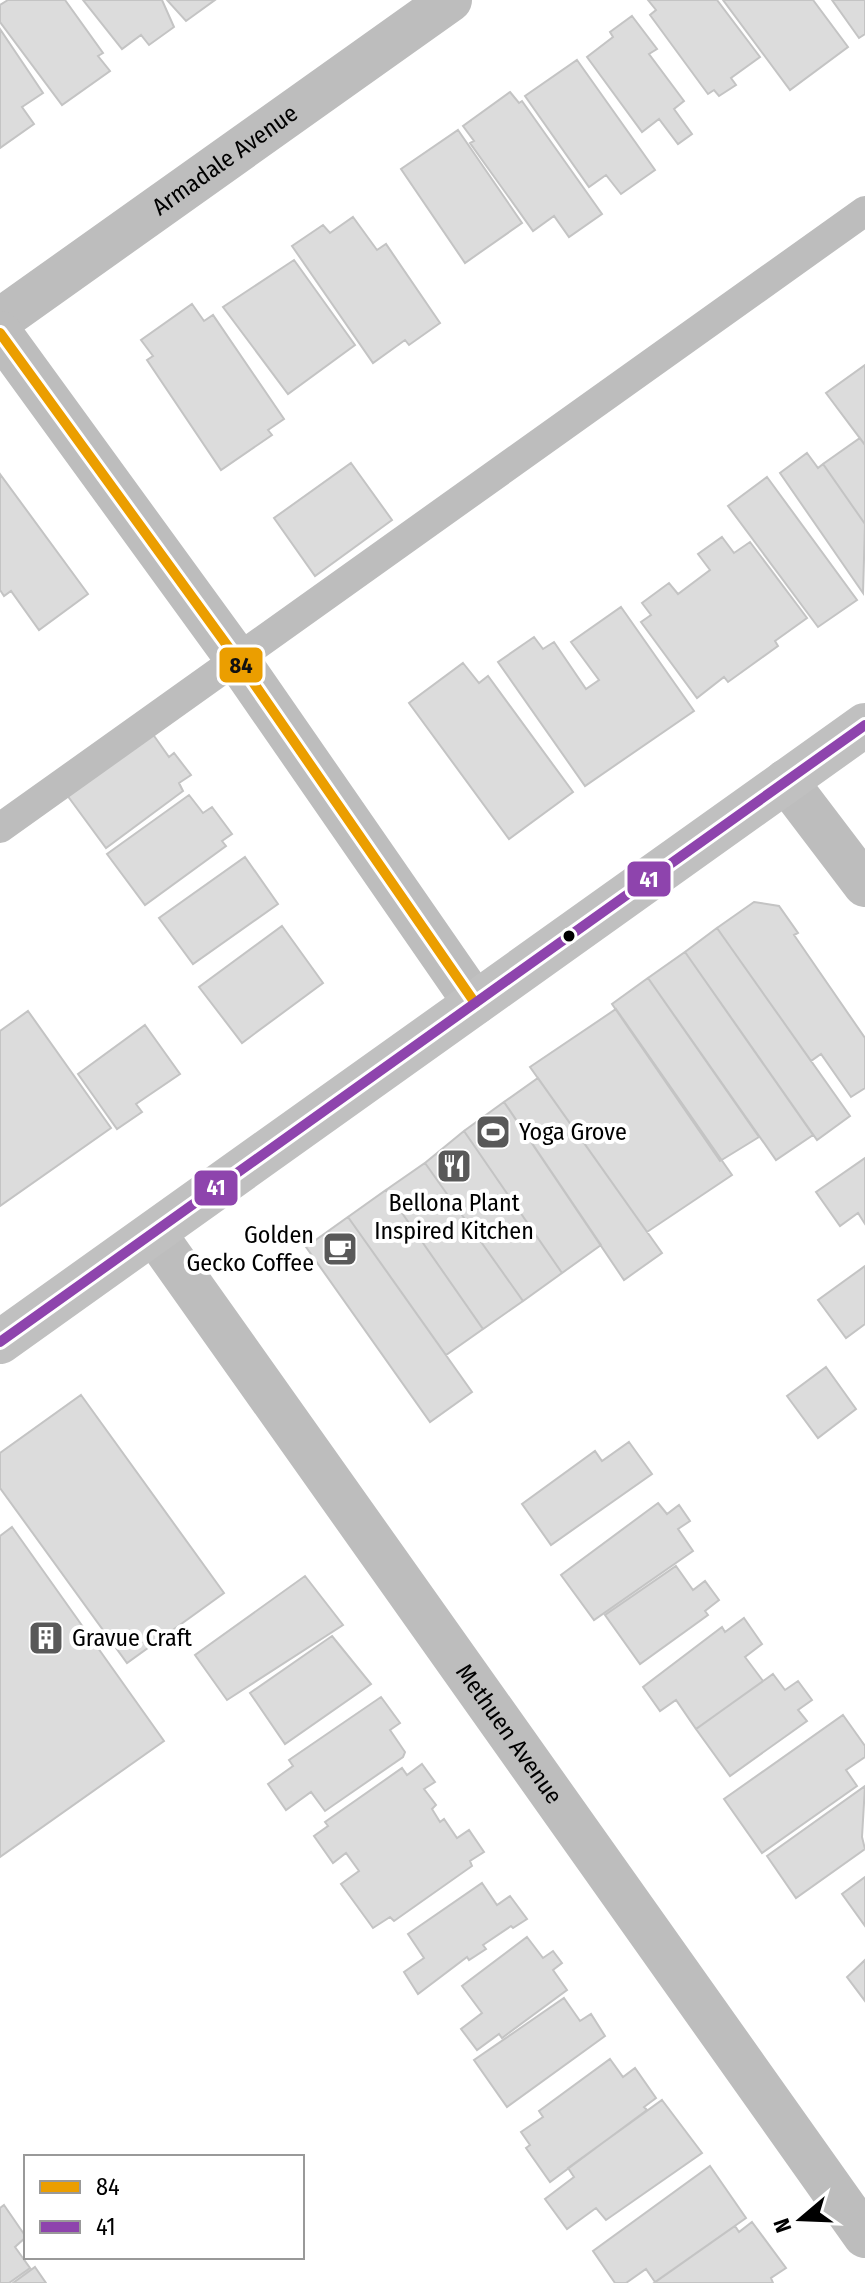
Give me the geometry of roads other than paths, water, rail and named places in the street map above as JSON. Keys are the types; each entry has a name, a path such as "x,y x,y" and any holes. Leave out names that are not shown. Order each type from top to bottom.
{"main road":[{"path":"0,1342 865,725"}],"street":[{"name":"Armadale Avenue","path":"0,320 450,0"},
{"path":"0,333 237,659 475,1003"},
{"path":"786,781 865,885"},
{"name":"Methuen Avenue","path":"154,1233 865,2236"}],"lane":[{"path":"0,828 865,211"}],"place":[{"name":"Yoga Grove","path":"493,1132"},
{"name":"Bellona Plant Inspired Kitchen","path":"454,1166"},
{"name":"Golden Gecko Coffee","path":"340,1249"},
{"name":"Gravue Craft","path":"46,1638"}]}
